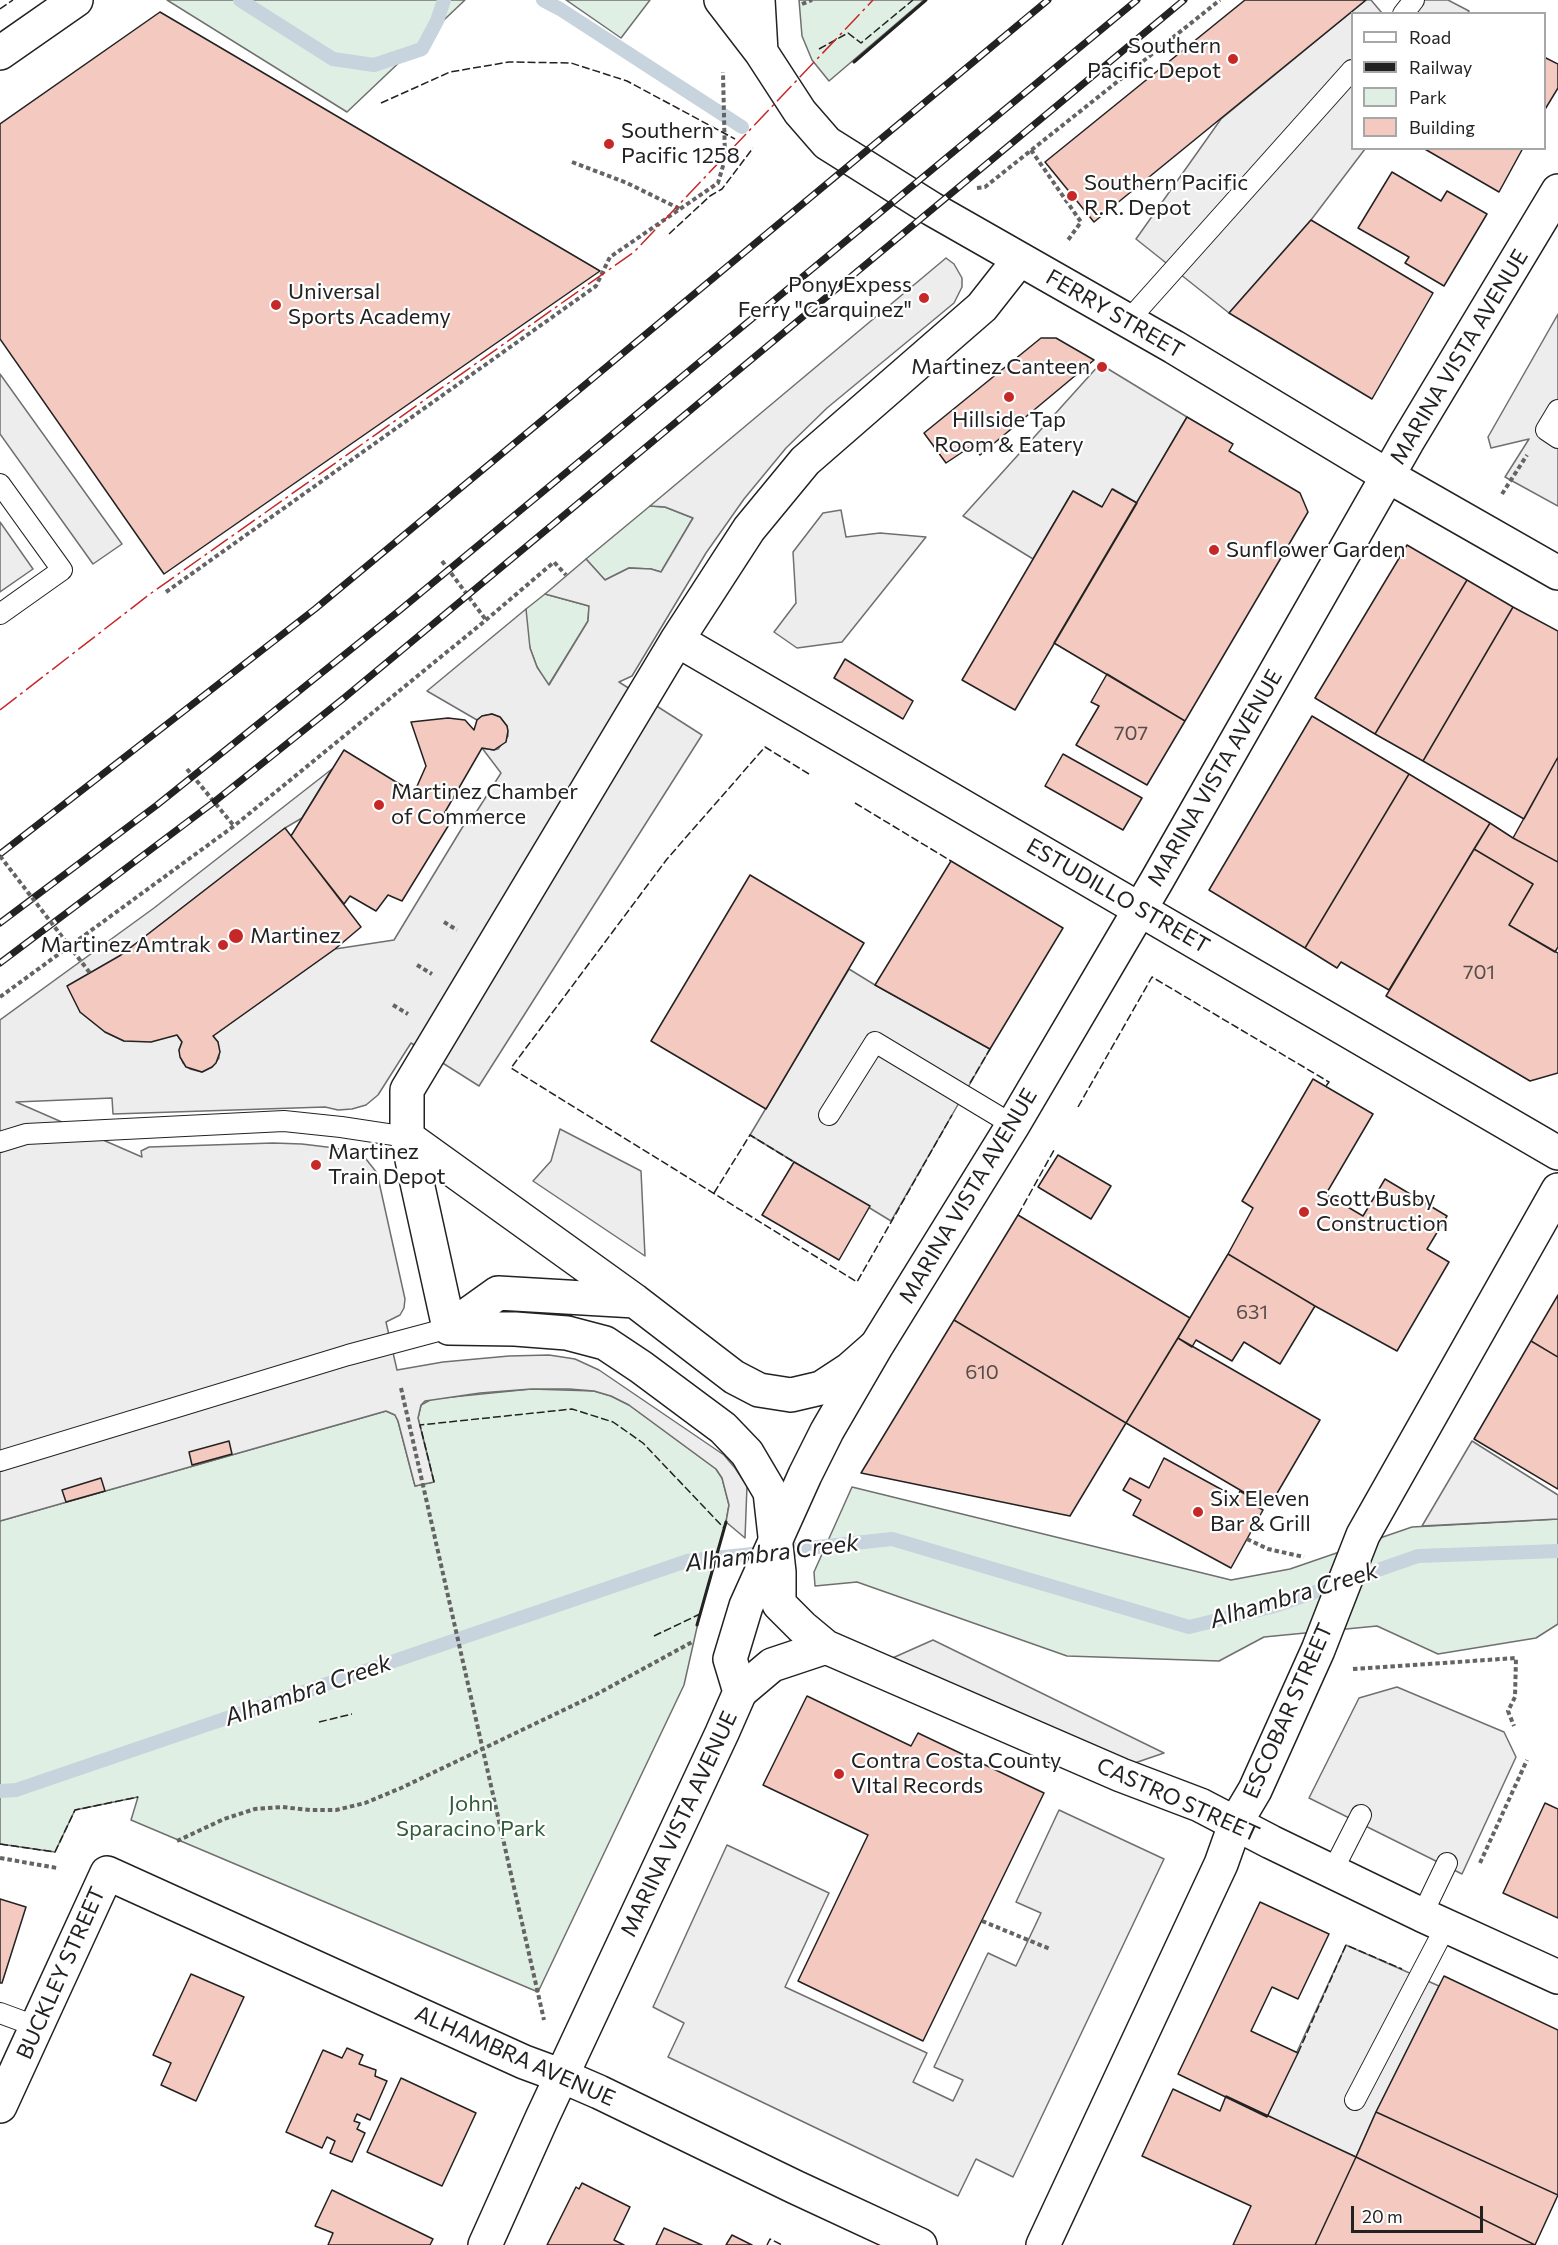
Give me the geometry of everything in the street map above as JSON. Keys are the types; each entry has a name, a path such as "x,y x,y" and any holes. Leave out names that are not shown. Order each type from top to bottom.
{"street":[{"path":"0,53 75,0"},
{"name":"FERRY STREET","path":"721,0 761,52 800,112 827,143 904,193 1558,573"},
{"path":"758,0 761,52"},
{"name":"MARINA VISTA AVENUE","path":"485,2245 740,1692 730,1659 746,1606 805,1475 877,1345 1013,1125 1388,476 1558,191"},
{"path":"635,1301 498,1293 449,1328 407,1137 407,1090 677,640 749,529 805,461 982,306 1019,260"},
{"name":"ESTUDILLO STREET","path":"677,640 1558,1153"},
{"path":"407,1137 635,1301 734,1377 759,1390 791,1395 821,1388 850,1369 877,1345"},
{"name":"ESCOBAR STREET","path":"1043,2245 1221,1864 1236,1822 1255,1790 1318,1650 1363,1535 1558,1190"},
{"name":"CASTRO STREET","path":"449,1328 567,1333 605,1343 723,1428 747,1453 770,1492 779,1572 779,1604 801,1628 826,1647 1200,1805 1332,1872 1558,1977"},
{"path":"740,1692 772,1665 826,1647"},
{"name":"ALHAMBRA AVENUE","path":"107,1873 524,2062 599,2092 920,2245"},
{"name":"BUCKLEY STREET","path":"0,2106 107,1873"}],"lane":[{"path":"1405,12 1414,0"},
{"path":"1127,322 1351,72"},
{"path":"1558,410 1546,430 1558,438"},
{"path":"0,484 62,570 0,614"},
{"path":"829,1116 875,1042 1013,1125"},
{"path":"0,1142 26,1134 284,1121 407,1137"},
{"path":"0,1461 348,1355 449,1328"},
{"path":"1332,1872 1361,1815"},
{"path":"1355,2100 1434,1920 1447,1863"},
{"path":"0,2013 38,2027"}],"path":[{"path":"802,4 812,0"},
{"path":"974,188 985,187 1220,0"},
{"path":"166,591 596,286 610,257 718,183 725,159 723,72"},
{"path":"1031,150 1081,222 1065,244"},
{"path":"572,162 627,183 681,209"},
{"path":"1051,179 1056,175"},
{"path":"1502,494 1511,480"},
{"path":"442,561 486,620"},
{"path":"0,998 234,826 554,562 566,575"},
{"path":"187,769 234,826"},
{"path":"0,856 90,973"},
{"path":"401,1388 544,2020"},
{"path":"1247,1539 1268,1549 1304,1557"},
{"path":"177,1841 224,1819 255,1809 282,1807 336,1810 365,1803 597,1694 702,1636"},
{"path":"1352,1669 1516,1658 1515,1696 1508,1711 1515,1726"},
{"path":"1479,1866 1527,1760"},
{"path":"0,1857 57,1868"},
{"path":"982,1921 1050,1949"}],"green space":[{"path":"167,0 465,0 347,112"},
{"path":"566,0 650,0 621,38"},
{"path":"799,0 924,0 829,81 812,60 802,36"},
{"path":"650,506 665,507 693,518 661,572 629,568 605,580 586,559"},
{"path":"545,594 589,606 588,621 548,686 537,667 526,630 526,609"},
{"name":"John Sparacino Park","path":"531,1389 594,1391 629,1405 716,1469 722,1478 729,1505 684,1685 538,1992 131,1820 138,1797 75,1810 55,1852 0,1844 0,1521 386,1411 395,1415 398,1421 415,1486 434,1482 418,1418 421,1405 432,1399"},
{"path":"852,1487 1231,1580 1290,1569 1412,1527 1558,1519 1558,1624 1536,1638 1438,1654 1377,1626 1264,1637 1219,1661 1067,1656 857,1582 815,1586 814,1572"}],"shaded area":[{"path":"1366,0 1371,0 1381,12 1351,12"},
{"path":"1414,0 1448,0 1469,11 1468,12 1405,12"},
{"path":"1351,12 1351,150 1364,150 1311,220 1229,313 1136,239 1221,119"},
{"path":"946,258 954,264 962,278 962,287 954,303 827,408 786,448 744,499 706,553 632,676 619,682 702,735 479,1086 411,1043 378,1095 366,1105 352,1109 338,1110 325,1107 113,1114 112,1098 16,1102 142,1157 141,1151 149,1147 273,1143 335,1148 366,1159 377,1173 405,1299 400,1315 386,1322 397,1370 443,1362 549,1355 575,1359 599,1370 724,1455 747,1486 745,1538 726,1522 729,1505 722,1478 716,1469 629,1405 594,1391 569,1389 480,1393 425,1401 421,1405 418,1418 434,1482 415,1486 398,1421 395,1415 386,1411 0,1521 0,1020 154,908 332,769 302,818 285,828 121,955 80,1012 105,1032 124,1041 177,1035 182,1042 179,1050 183,1063 190,1069 202,1072 212,1067 219,1058 218,1042 213,1036 335,949 394,940 465,823 470,822 501,773 482,748 498,749 508,736 507,726 500,717 492,714 482,716 477,720 427,691 526,609 530,648 537,667 549,685 588,621 589,606 545,594 586,559 605,580 629,568 661,572 693,518 665,507 650,506"},
{"path":"1558,314 1558,506 1505,477 1529,439 1491,448 1488,437"},
{"path":"1100,364 1187,417 1137,503 1113,489 1102,507 1073,491 1033,559 963,516"},
{"path":"0,374 122,544 93,564 0,434"},
{"path":"841,510 846,537 880,533 926,537 842,642 797,648 774,632 796,603 793,552 823,513"},
{"path":"0,522 33,569 0,592"},
{"path":"849,969 990,1049 891,1221 750,1135"},
{"path":"560,1129 641,1171 645,1256 533,1181 551,1161"},
{"path":"1472,1441 1558,1495 1558,1519 1422,1526"},
{"path":"933,1640 1164,1753 1120,1768 888,1660"},
{"path":"1397,1687 1504,1732 1516,1757 1462,1874 1309,1798 1359,1698"},
{"path":"1059,1810 1164,1859 1013,2177 976,2159 958,2196 668,2057 684,2023 653,2007 727,1845 829,1893 785,1987 927,2053 913,2082 953,2101 963,2080 934,2067 988,1953 1016,1966 1041,1913 1016,1902"},
{"path":"1346,1945 1439,1986 1356,2157 1267,2117"}],"building":[{"name":"Southern Pacific Depot","path":"1245,0 1366,0 1094,222 1045,162"},
{"name":"Universal Sports Academy","path":"160,12 600,271 164,574 0,339 0,124"},
{"path":"1546,58 1558,64 1558,88 1546,108"},
{"path":"1426,150 1522,150 1499,192"},
{"path":"1392,172 1441,201 1447,191 1487,214 1444,286 1405,263 1409,257 1358,228"},
{"path":"1311,220 1433,293 1372,399 1229,313"},
{"name":"Hillside Tap Room & Eatery","path":"1041,338 1056,338 1094,360 980,455 973,445 946,463 924,433"},
{"path":"1187,417 1233,444 1229,451 1300,493 1308,512 1185,721 1054,643"},
{"path":"1112,489 1137,503 1015,710 962,680 1073,491 1102,507"},
{"path":"1407,545 1467,580 1375,734 1315,698"},
{"path":"1467,580 1513,607 1423,761 1375,734"},
{"path":"1513,607 1558,631 1558,757 1524,819 1423,761"},
{"path":"845,659 913,701 903,719 834,678"},
{"path":"1107,674 1185,721 1147,785 1076,745 1099,706 1091,702"},
{"name":"Martinez Chamber of Commerce","path":"492,714 500,717 507,726 506,742 494,750 482,748 441,819 450,823 402,901 388,895 376,911 350,896 344,904 291,836 344,750 414,793 426,766 411,722 448,718 465,720 474,730 477,720 482,716"},
{"path":"1312,716 1409,774 1305,948 1209,890"},
{"path":"1063,754 1142,798 1123,830 1045,786"},
{"path":"1558,757 1558,862 1513,838"},
{"path":"1409,774 1490,823 1389,990 1341,962 1337,968 1305,948"},
{"path":"1490,823 1558,862 1558,947 1555,952 1509,925 1533,884 1474,849"},
{"name":"Martinez","path":"285,828 361,927 335,949 213,1036 218,1042 220,1052 212,1067 202,1072 186,1067 180,1057 179,1050 182,1042 177,1035 151,1042 124,1041 105,1032 80,1012 67,986 121,955"},
{"path":"1474,849 1533,884 1509,925 1558,953 1558,1073 1530,1081 1386,996"},
{"path":"951,861 1063,928 990,1049 875,985"},
{"path":"750,875 864,943 766,1109 651,1041"},
{"name":"Scott Busby Construction","path":"1313,1079 1373,1114 1326,1194 1363,1216 1385,1179 1447,1216 1427,1249 1449,1262 1397,1351 1228,1254 1253,1208 1242,1201"},
{"path":"1058,1155 1111,1186 1091,1219 1038,1187"},
{"path":"794,1162 870,1206 839,1260 762,1215"},
{"path":"1018,1215 1190,1318 1126,1423 954,1320"},
{"path":"1228,1254 1315,1306 1280,1364 1244,1342 1232,1361 1196,1340 1192,1347 1178,1338"},
{"path":"1558,1295 1558,1357 1531,1341"},
{"path":"954,1320 1126,1423 1070,1516 861,1473"},
{"path":"1178,1338 1320,1420 1269,1507 1126,1423"},
{"path":"1531,1341 1558,1357 1558,1489 1474,1439"},
{"path":"229,1441 232,1454 192,1465 189,1452"},
{"name":"Six Eleven Bar & Grill","path":"1164,1458 1237,1498 1240,1491 1256,1501 1254,1505 1263,1510 1231,1568 1133,1515 1141,1500 1123,1490 1130,1478 1149,1488"},
{"path":"101,1478 105,1491 66,1502 62,1490"},
{"path":"807,1696 911,1746 918,1733 1044,1793 923,2041 798,1981 868,1835 763,1785"},
{"path":"1545,1803 1558,1809 1558,1918 1503,1893"},
{"path":"0,1899 26,1907 2,1983 0,1983"},
{"path":"1260,1902 1329,1934 1298,1999 1272,1987 1251,2031 1298,2053 1267,2117 1178,2074"},
{"path":"191,1974 244,1997 196,2101 161,2085 171,2063 153,2055"},
{"path":"1444,1976 1558,2030 1558,2195 1376,2112"},
{"path":"347,2048 363,2055 359,2064 376,2070 375,2076 387,2081 370,2120 357,2114 354,2121 360,2123 357,2129 365,2133 352,2162 330,2153 335,2141 327,2137 322,2148 286,2132 323,2050 342,2058"},
{"path":"401,2078 476,2113 442,2186 367,2152"},
{"path":"1173,2089 1220,2111 1226,2096 1356,2157 1315,2245 1233,2245 1251,2206 1142,2156"},
{"path":"1376,2112 1558,2195 1535,2245 1356,2157"},
{"path":"1356,2157 1535,2245 1315,2245"},
{"path":"582,2183 630,2207 614,2240 624,2245 547,2245 576,2187 579,2189"},
{"path":"332,2190 433,2239 430,2245 328,2245 333,2233 315,2226"},
{"path":"664,2228 702,2245 656,2245"},
{"path":"732,2235 752,2245 726,2245"}],"waterway":[{"path":"240,0 333,59 374,65 422,49 437,21 444,0"},
{"path":"543,0 742,127"},
{"name":"Alhambra Creek","path":"0,1791 16,1790 687,1561 892,1539 1189,1627 1275,1606 1418,1556 1558,1551"}],"railway":[{"path":"0,854 315,609 1048,0"},
{"path":"0,923 157,805 400,610 1137,0"},
{"path":"0,963 214,802 344,698 1184,0"}],"fence":[{"path":"0,9 13,0"},
{"path":"819,49 848,33 861,43 913,0"},
{"path":"381,103 450,72 509,62 571,63 627,81 735,139"},
{"path":"669,234 710,196 722,189 753,148"},
{"path":"809,774 765,747 667,859 511,1068 857,1282 952,1115"},
{"path":"855,803 951,861"},
{"path":"1078,1107 1152,977 1329,1082 1326,1086"},
{"path":"970,1083 990,1049"},
{"path":"714,1193 750,1135 794,1162"},
{"path":"1018,1215 1054,1150"},
{"path":"434,1482 420,1425 572,1409 613,1422 643,1443 724,1528"},
{"path":"654,1636 700,1614"},
{"path":"319,1722 352,1714"},
{"path":"0,1844 55,1852 75,1810 138,1797"},
{"path":"1298,2053 1346,1945 1402,1969"},
{"path":"767,2245 770,2239 782,2245"}],"wall":[{"path":"854,62 926,0"},
{"path":"697,1625 726,1522"}],"power":[{"path":"0,710 150,594 634,252 873,0"}],"place":[{"name":"Southern Pacific Depot","path":"1233,59"},
{"name":"Southern Pacific 1258","path":"609,144"},
{"name":"Southern Pacific R.R. Depot","path":"1072,196"},
{"name":"Pony Expess Ferry \"Carquinez\"","path":"924,298"},
{"name":"Universal Sports Academy","path":"276,305"},
{"name":"Martinez Canteen","path":"1102,367"},
{"name":"Hillside Tap Room & Eatery","path":"1009,397"},
{"name":"Sunflower Garden","path":"1214,550"},
{"name":"Martinez Chamber of Commerce","path":"379,805"},
{"name":"Martinez","path":"236,936"},
{"name":"Martinez Amtrak","path":"223,945"},
{"name":"Martinez Train Depot","path":"316,1165"},
{"name":"Scott Busby Construction","path":"1304,1212"},
{"name":"Six Eleven Bar & Grill","path":"1198,1512"},
{"name":"Contra Costa County VItal Records","path":"839,1774"}]}
